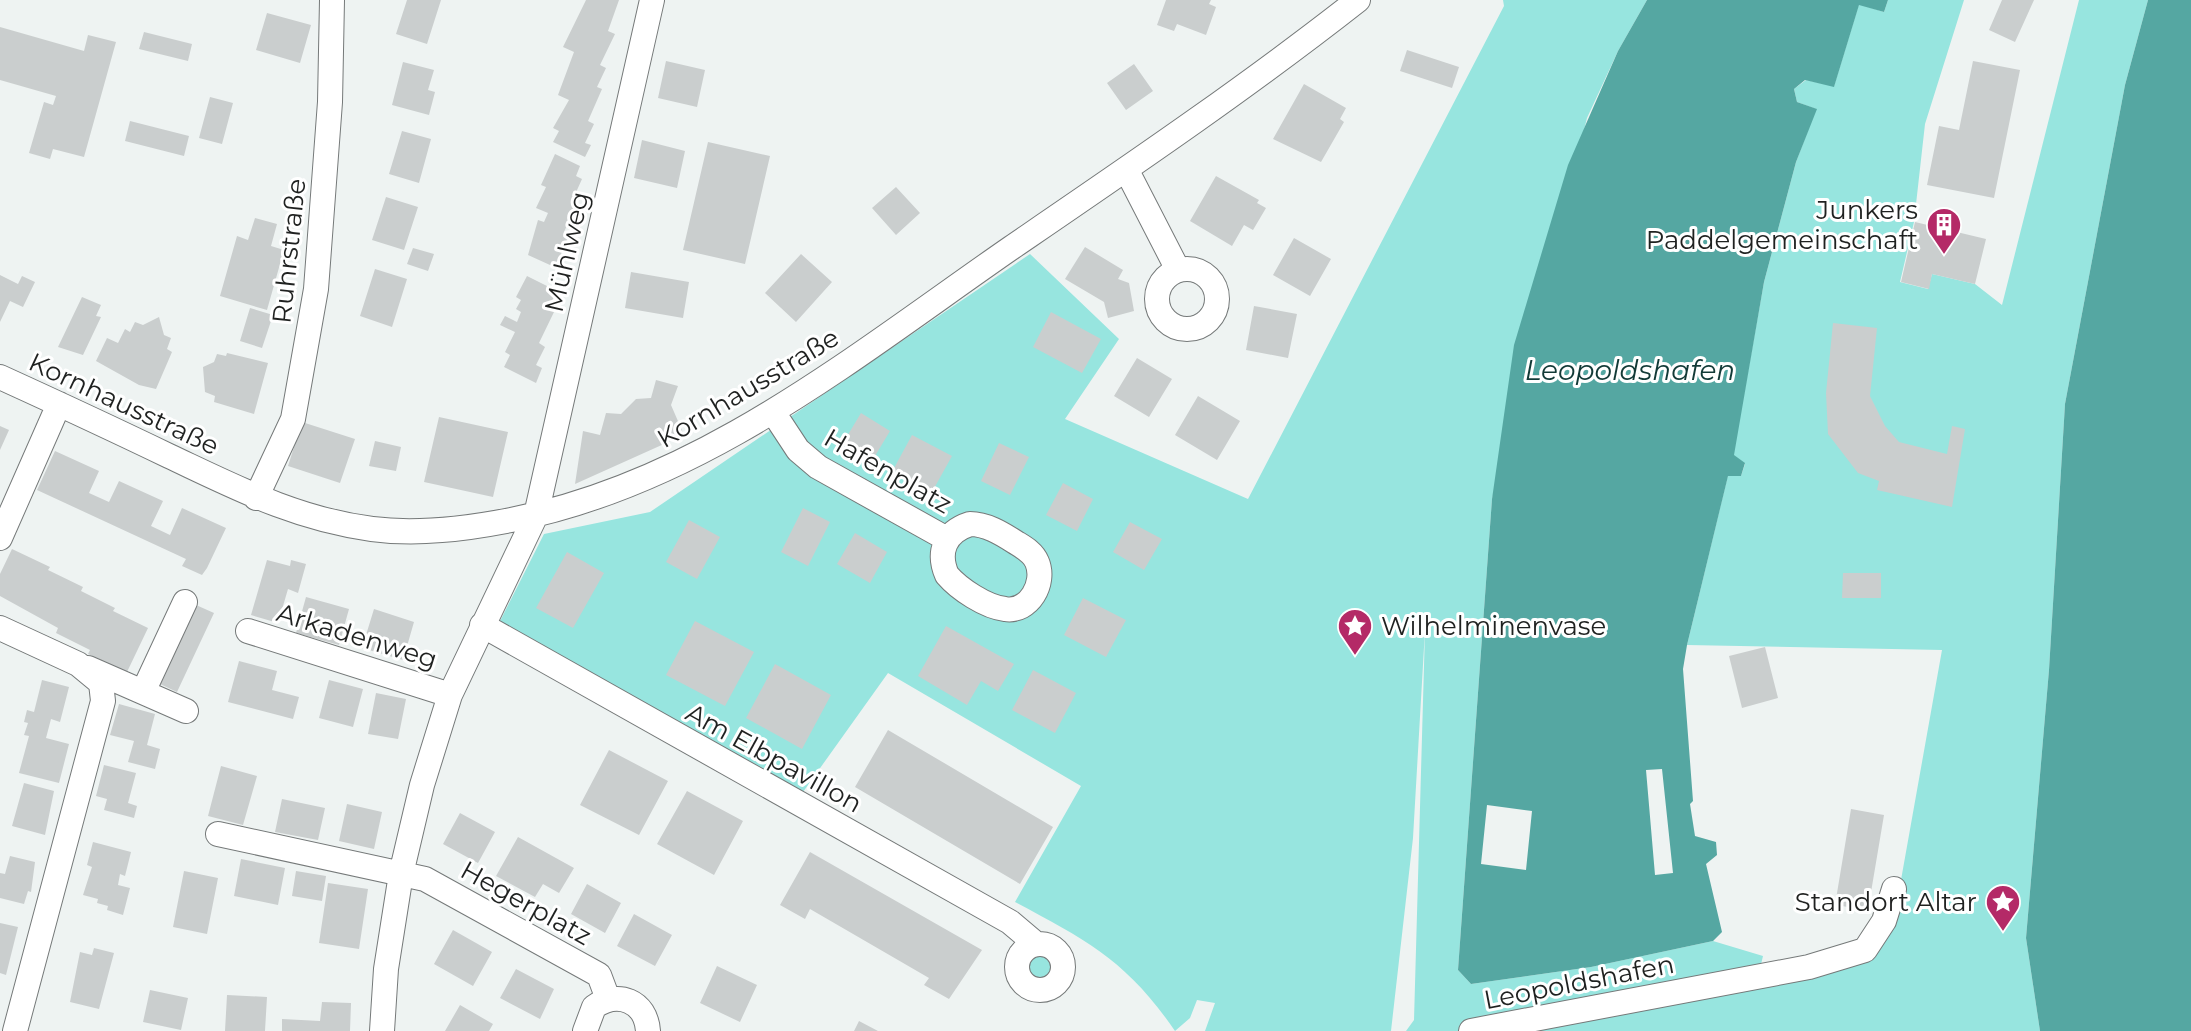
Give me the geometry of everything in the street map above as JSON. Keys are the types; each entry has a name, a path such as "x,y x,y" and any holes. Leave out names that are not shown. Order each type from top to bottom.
{"street":[{"name":"Ruhrstraße","path":"256,498 293,419 316,289 330,102 332,0"},
{"name":"Mühlweg","path":"536,515 652,0"},
{"name":"Kornhausstraße","path":"0,377 256,498 312,519 376,530 459,530 536,515 609,494 665,472 773,412 1126,169 1296,49 1358,0"},
{"path":"1126,169 1178,270"},
{"path":"0,538 59,404"},
{"name":"Hafenplatz","path":"773,412 798,450 818,467 947,539"},
{"name":"Arkadenweg","path":"382,1031 386,969 401,874 422,785 450,695 536,515"},
{"path":"143,692 185,602"},
{"name":"Am Elbpavillon","path":"482,625 1010,922 1036,944"},
{"path":"0,628 186,711"},
{"name":"Arkadenweg","path":"248,631 450,695"},
{"path":"15,1031 103,701 101,683 78,664"},
{"path":"218,834 401,874"},
{"name":"Hegerplatz","path":"401,874 425,879 599,975 608,999"},
{"name":"Leopoldshafen","path":"1471,1031 1809,967 1865,950 1884,921 1894,889"},
{"path":"585,1031 594,1007 608,999 622,998 640,1008 648,1031"}],"shaded area":[{"path":"1503,0 1647,0 1618,51 1587,118 1492,499 1458,970 1471,984 1591,967 1713,941 1763,956 1757,981 1827,971 1896,908 1942,650 1687,645 1728,475 1741,476 1745,464 1733,455 1764,282 1796,162 1816,109 1797,102 1794,89 1806,80 1834,86 1859,4 1884,12 1888,0 1964,0 1925,124 1914,222 1900,282 1928,289 1932,274 1975,284 2002,305 2079,0 2148,0 2125,85 2065,404 2049,670 2026,938 2040,1031 1406,1031 1414,1020 1425,630 1413,838 1391,1031 1205,1031 1215,1003 1197,1000 1190,1018 1175,1031 1123,970 1085,941 1015,902 1081,786 888,673 793,806 491,639 544,534 650,512 1030,254 1119,339 1065,419 1248,499 1504,6"},
{"path":"1040,949 1049,954 1053,970 1045,983 1036,984 1028,971 1032,957"}],"water":[{"name":"Leopoldshafen","path":"1647,0 1888,0 1884,12 1859,5 1834,87 1805,80 1794,89 1797,102 1817,109 1796,162 1764,282 1734,455 1745,463 1741,476 1728,476 1687,645 1683,669 1693,801 1690,804 1695,836 1716,842 1717,855 1706,864 1722,932 1713,941 1591,967 1471,984 1458,970 1492,499 1514,345 1568,165 1618,51"},
{"path":"2148,0 2191,0 2191,1031 2040,1031 2026,938 2049,670 2065,404 2125,85"}],"pier":[{"path":"1662,769 1673,873 1655,875 1646,770"},
{"path":"1487,805 1532,811 1526,870 1481,864"}],"building":[{"path":"407,0 441,0 427,44 396,34"},
{"path":"586,0 619,0 608,31 615,34 600,65 606,68 597,87 602,89 588,121 594,124 585,143 591,145 585,157 553,142 559,131 553,128 569,100 558,95 574,52 563,47"},
{"path":"1166,0 1211,0 1209,4 1216,7 1206,35 1177,24 1174,31 1157,25"},
{"path":"2002,0 2034,0 2015,42 1989,30"},
{"path":"267,13 311,25 300,63 256,50"},
{"path":"0,27 84,51 88,35 116,42 84,157 53,149 50,159 29,153 44,102 53,105 56,96 0,80"},
{"path":"144,32 192,44 188,61 139,49"},
{"path":"1407,50 1459,67 1452,88 1400,71"},
{"path":"666,61 705,70 697,107 658,98"},
{"path":"1973,61 2020,70 1994,198 1927,185 1939,126 1959,130"},
{"path":"403,62 434,70 428,90 435,92 429,115 392,105"},
{"path":"1134,64 1153,91 1126,110 1107,83"},
{"path":"1304,84 1346,108 1340,119 1344,122 1321,162 1273,139"},
{"path":"210,97 233,103 222,144 199,138"},
{"path":"130,121 189,136 184,156 125,141"},
{"path":"402,131 431,139 419,183 389,174"},
{"path":"642,140 685,151 677,188 634,178"},
{"path":"708,142 770,156 745,264 683,250"},
{"path":"555,154 580,166 576,176 582,179 573,199 578,201 564,232 570,234 561,254 567,257 561,270 528,255 538,220 544,222 548,213 536,208 546,187 541,185"},
{"path":"1216,176 1259,200 1257,203 1266,208 1253,230 1244,225 1232,246 1190,221"},
{"path":"896,187 920,213 896,235 872,208"},
{"path":"386,197 418,207 404,250 372,240"},
{"path":"255,218 277,224 271,246 284,250 267,310 220,296 237,236 248,240"},
{"name":"Junkers Paddelgemeinschaft","path":"1915,222 1986,239 1975,284 1932,274 1929,289 1901,282"},
{"path":"1294,238 1331,259 1310,296 1273,275"},
{"path":"1085,247 1123,270 1118,279 1129,283 1134,311 1108,318 1104,302 1065,279"},
{"path":"413,248 434,254 428,271 407,264"},
{"path":"801,254 832,282 796,322 765,293"},
{"path":"375,269 407,279 392,327 360,316"},
{"path":"631,272 689,282 683,318 625,308"},
{"path":"0,275 18,284 22,276 35,282 23,307 10,301 0,322"},
{"path":"527,276 557,291 548,309 554,312 539,343 545,347 536,365 542,368 536,383 504,367 510,355 505,352 515,332 500,325 505,316 517,322 521,312 516,309 521,300 516,297"},
{"path":"82,297 101,305 96,316 101,317 83,355 58,347"},
{"path":"1254,306 1297,314 1288,358 1246,350"},
{"path":"250,308 273,315 262,348 240,341"},
{"path":"1051,312 1101,339 1082,373 1033,347"},
{"path":"159,317 164,335 171,338 167,349 172,352 156,389 139,385 96,361 107,338 118,343 125,329 130,332 135,322 143,325"},
{"path":"1833,323 1877,328 1870,396 1885,426 1899,442 1947,454 1952,426 1965,429 1952,507 1877,490 1879,481 1858,473 1828,434 1826,393"},
{"path":"227,353 268,363 254,414 214,402 215,396 205,392 203,367 214,362 217,354 226,356"},
{"path":"1137,358 1172,379 1149,417 1114,396"},
{"path":"656,380 678,386 671,405 684,435 575,484 583,431 600,435 606,413 621,414 636,399 651,398"},
{"path":"1198,396 1240,421 1217,460 1175,435"},
{"path":"861,413 890,431 872,461 843,443"},
{"path":"439,417 508,432 493,497 424,482"},
{"path":"302,422 355,439 340,483 288,466"},
{"path":"0,426 9,430 0,450"},
{"path":"912,435 952,456 932,492 893,470"},
{"path":"375,441 401,447 396,471 369,466"},
{"path":"999,443 1029,457 1010,495 981,481"},
{"path":"55,451 99,471 89,493 109,502 119,481 163,501 151,526 170,535 182,508 226,528 202,575 182,566 186,559 37,490"},
{"path":"1063,483 1093,499 1077,531 1046,515"},
{"path":"803,508 830,522 808,566 781,552"},
{"path":"689,520 720,537 697,579 666,562"},
{"path":"1130,522 1162,539 1144,570 1113,552"},
{"path":"855,533 887,552 870,583 837,564"},
{"path":"12,549 50,567 48,570 83,587 81,591 115,608 113,611 148,628 127,672 88,654 90,650 56,633 58,628 0,596 0,574"},
{"path":"567,552 604,573 573,628 536,608"},
{"path":"267,560 290,566 291,560 306,564 298,593 288,589 278,623 251,615"},
{"path":"1843,573 1881,573 1881,598 1842,598"},
{"path":"306,597 349,609 339,645 296,633"},
{"path":"1083,598 1126,620 1106,657 1064,635"},
{"path":"196,605 214,613 177,692 160,684"},
{"path":"374,609 414,622 403,660 362,648"},
{"path":"695,621 754,652 725,706 666,675"},
{"path":"946,626 1014,664 998,691 981,681 967,705 918,676"},
{"path":"1765,647 1778,698 1742,708 1729,656"},
{"path":"239,661 277,671 272,690 299,697 293,719 228,702"},
{"path":"775,664 831,695 802,749 746,718"},
{"path":"1033,670 1076,693 1055,733 1012,710"},
{"path":"42,680 69,687 60,722 51,719 46,738 69,744 59,783 19,773 29,736 24,735 28,723 24,722 27,710 34,712"},
{"path":"329,680 363,689 353,727 319,718"},
{"path":"376,693 406,699 398,739 368,734"},
{"path":"119,704 155,714 147,745 160,749 155,769 128,762 134,741 110,735"},
{"path":"888,730 1053,827 1020,884 855,787"},
{"path":"609,750 668,781 639,835 580,805"},
{"path":"104,765 136,773 128,803 137,806 134,818 104,810 107,799 96,796"},
{"path":"221,766 257,776 243,825 208,816"},
{"path":"24,783 54,791 45,835 12,826"},
{"path":"687,791 743,821 714,875 657,844"},
{"path":"282,799 325,808 318,840 275,832"},
{"path":"347,804 382,812 374,849 339,841"},
{"path":"1851,809 1884,815 1868,910 1835,905"},
{"path":"460,813 495,832 478,863 443,844"},
{"path":"518,837 574,868 559,893 543,884 535,897 496,876"},
{"path":"93,842 131,852 125,876 120,874 118,885 130,888 123,915 107,910 108,906 97,903 98,899 83,895 92,867 87,865"},
{"path":"810,852 982,950 949,999 924,985 929,978 810,909 805,919 780,905"},
{"path":"10,856 35,862 31,892 28,891 24,904 0,898 0,873 5,874"},
{"path":"241,859 285,868 278,905 234,896"},
{"path":"184,871 218,878 207,934 173,927"},
{"path":"296,871 326,876 322,901 292,896"},
{"path":"328,883 368,889 359,949 319,943"},
{"path":"587,884 621,903 605,933 571,914"},
{"path":"634,914 672,935 655,966 617,946"},
{"path":"0,923 18,927 6,975 0,973"},
{"path":"453,930 492,952 473,986 434,964"},
{"path":"94,948 114,953 99,1009 70,1002 80,952 92,955"},
{"path":"717,966 757,985 740,1022 700,1003"},
{"path":"516,969 554,989 540,1019 500,998"},
{"path":"150,990 188,998 181,1030 143,1022"},
{"path":"227,995 267,997 265,1031 225,1031"},
{"path":"322,1002 351,1003 350,1031 282,1031 282,1019 320,1021"},
{"path":"460,1005 493,1024 489,1031 445,1031"},
{"path":"859,1021 878,1031 854,1031"}],"place":[{"name":"Junkers Paddelgemeinschaft","path":"1944,256"},
{"name":"Wilhelminenvase","path":"1355,657"},
{"name":"Standort Altar","path":"2003,933"}]}
